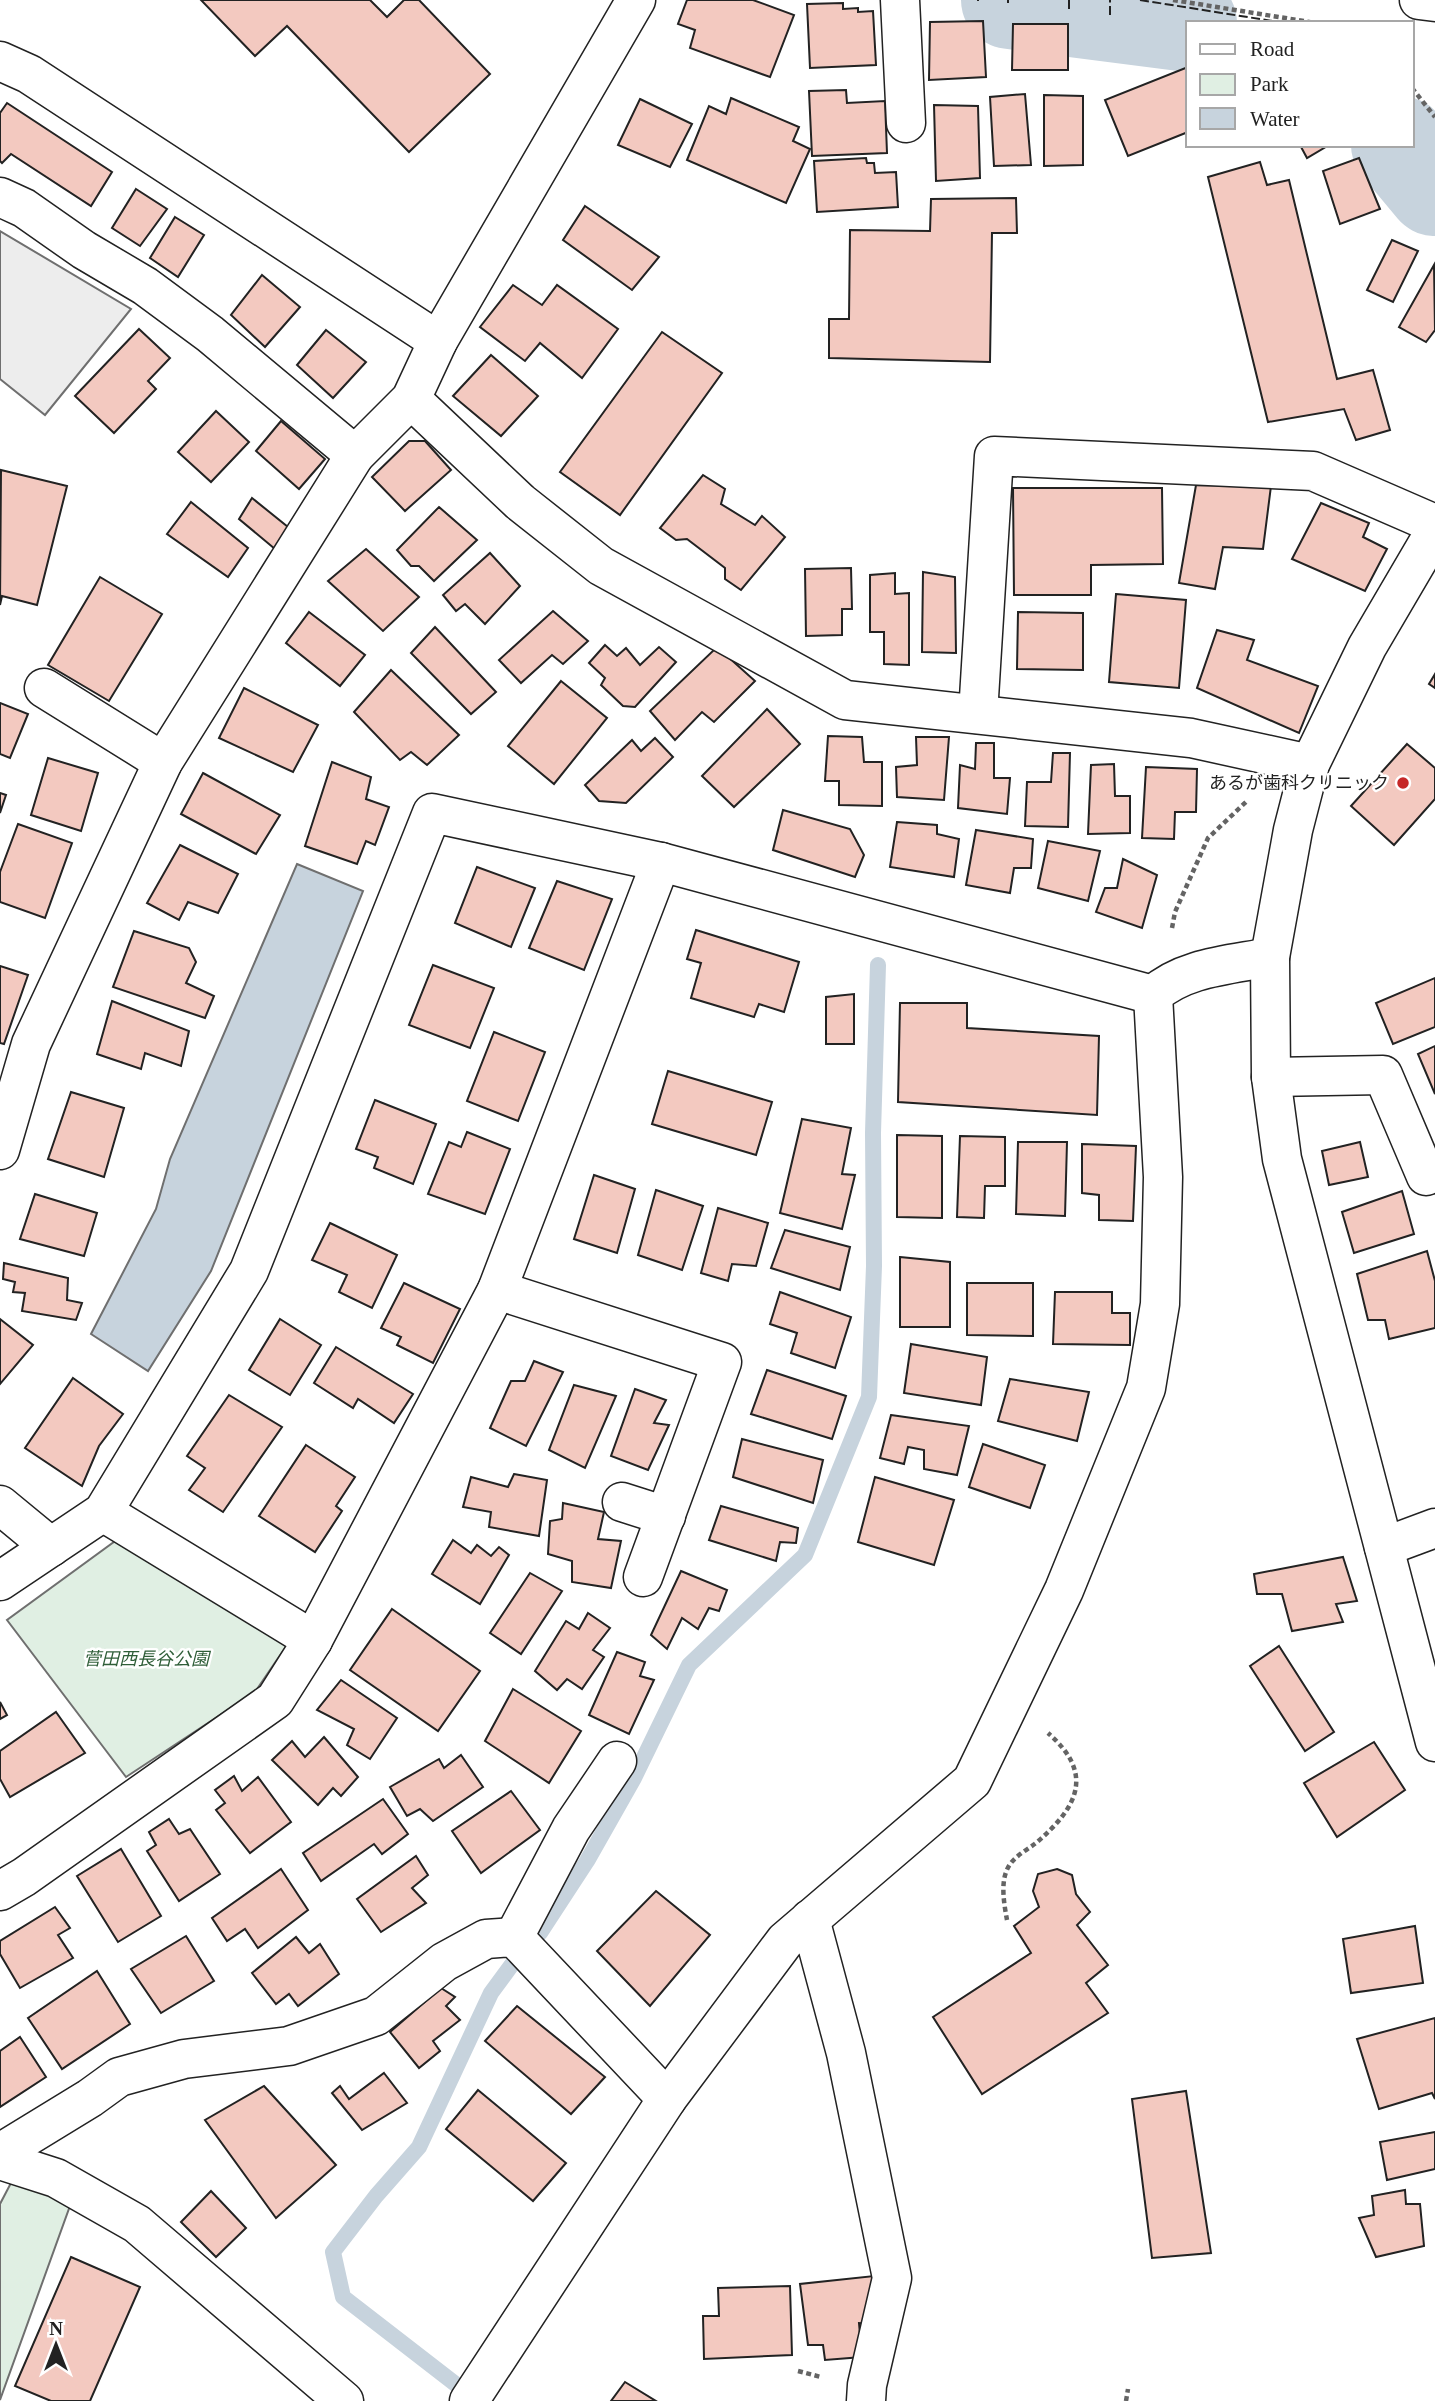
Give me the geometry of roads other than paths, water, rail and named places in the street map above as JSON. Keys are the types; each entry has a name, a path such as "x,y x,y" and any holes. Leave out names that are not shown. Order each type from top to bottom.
{"street":[{"path":"0,1150 32,1045 163,762 355,455 411,399 438,341 636,0"},
{"path":"900,0 906,123"},
{"path":"1419,0 1435,2"},
{"path":"0,61 29,74 438,341"},
{"path":"0,197 24,208 84,250 145,286 210,334 355,455"},
{"path":"411,399 520,502 601,566 845,701 1191,738 1310,764"},
{"path":"978,714 994,456 1313,471 1435,524"},
{"path":"1435,531 1367,647 1310,764 1293,830 1270,957 1271,1077 1282,1160 1435,1742"},
{"path":"44,688 163,762"},
{"path":"0,1581 103,1513 249,1271 432,813 661,862 1159,990 1191,973 1270,957"},
{"path":"0,1891 24,1877 275,1700 313,1640 497,1290 661,862"},
{"path":"468,2401 667,2099 785,1941 972,1781 1064,1590 1146,1388 1160,1304 1163,1177 1159,990"},
{"path":"1271,1077 1383,1075 1426,1176 1435,1172"},
{"path":"497,1290 722,1362 643,1577"},
{"path":"622,1502 666,1516"},
{"path":"0,1506 51,1547"},
{"path":"103,1513 313,1640"},
{"path":"1384,1548 1435,1528"},
{"path":"514,1937 571,1829 617,1761"},
{"path":"810,1919 846,2053 892,2278 867,2385 866,2401"},
{"path":"514,1937 667,2099"},
{"path":"0,2153 119,2077 184,2059 289,2046 376,2016 444,1962 486,1939 514,1937"},
{"path":"0,2160 57,2178 137,2224 344,2401"}],"water":[{"path":"297,864 363,891 211,1271 148,1371 91,1334 156,1209 170,1159"}],"waterway":[{"path":"1010,0 1186,23"},
{"path":"1402,147 1435,187"},
{"path":"540,1933 587,1861 634,1778 689,1665 805,1555 869,1397 874,1266 873,1133 878,965"},
{"path":"458,2386 343,2297 333,2252 376,2196 419,2147 491,1993 516,1959"}],"place":[{"name":"あるが歯科クリニック","path":"1403,783"}],"park label":[{"name":"菅田西長谷公園","path":"146,1659"}]}
